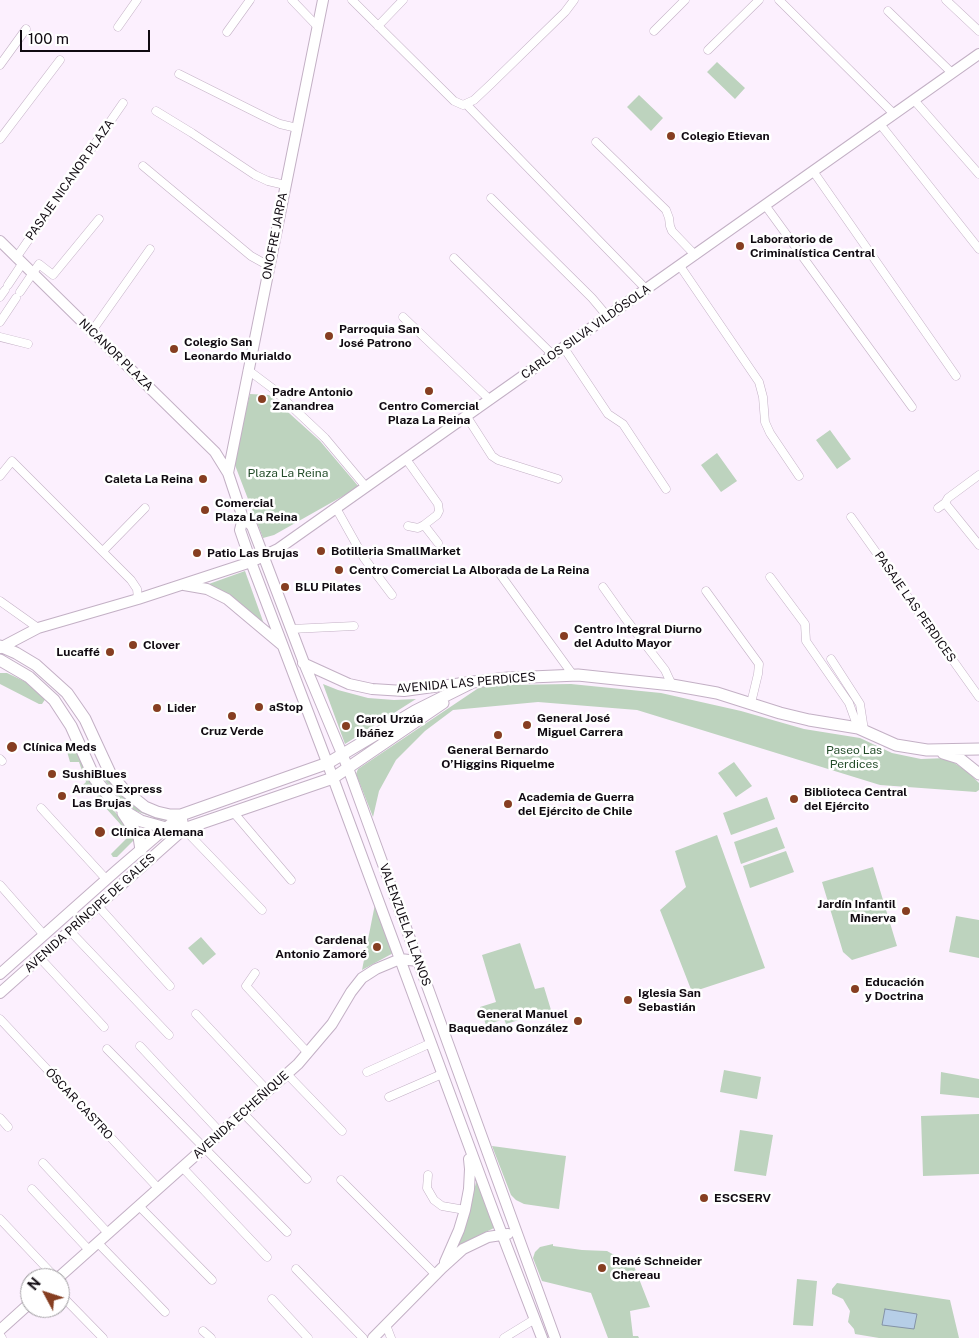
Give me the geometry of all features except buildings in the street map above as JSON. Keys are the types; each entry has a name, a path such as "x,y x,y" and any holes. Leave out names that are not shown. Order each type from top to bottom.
{"main road":[{"path":"1,647 23,656 36,665 67,693 85,719 110,773 129,795 150,809 164,814 182,815"},
{"path":"0,660 20,671 43,689 58,705 71,726 95,779 136,830 141,841 141,850"},
{"path":"0,669 20,671"},
{"name":"AVENIDA LAS PERDICES","path":"473,682 508,678 573,675 672,685 717,693 808,720 861,729 896,745 927,750 979,749"},
{"name":"AVENIDA PRÍNCIPE DE GALES","path":"182,815 328,763 415,711 473,682"},
{"name":"AVENIDA PRÍNCIPE DE GALES","path":"184,829 333,778 473,682"},
{"path":"969,766 967,760 979,749"},
{"path":"927,750 952,755 979,774"},
{"path":"112,800 126,812 141,821 166,828 184,829"}],"street":[{"path":"118,27 137,0"},
{"path":"227,32 250,0"},
{"path":"292,0 318,26"},
{"name":"ONOFRE JARPA","path":"228,472 323,0"},
{"path":"352,0 454,101 464,104 646,289"},
{"path":"378,26 403,0"},
{"path":"464,104 474,100 491,84 565,12 574,0"},
{"path":"654,31 685,0"},
{"path":"708,50 759,0"},
{"path":"778,0 894,114"},
{"path":"946,0 979,31"},
{"path":"888,11 952,73"},
{"path":"0,65 26,29"},
{"name":"CARLOS SILVA VILDÓSOLA","path":"1,647 38,628 138,599 251,562 278,549 979,54"},
{"path":"0,139 60,60"},
{"path":"179,74 264,117 280,124 297,128"},
{"path":"914,100 979,174"},
{"name":"PASAJE NICANOR PLAZA","path":"4,291 19,261 123,103"},
{"path":"156,111 255,175 268,181 286,185"},
{"path":"880,124 979,249"},
{"path":"596,142 666,210 670,218 672,231 696,255"},
{"path":"143,166 251,256 269,266"},
{"path":"813,172 956,376"},
{"path":"491,198 592,298 608,317"},
{"path":"765,205 912,408"},
{"path":"44,285 99,219"},
{"name":"NICANOR PLAZA","path":"0,241 215,452 228,472"},
{"path":"92,331 150,249"},
{"path":"454,258 553,355"},
{"path":"0,322 39,264 53,275"},
{"path":"680,266 759,382 763,396 765,422 770,433 799,476"},
{"path":"403,317 490,400"},
{"path":"0,337 28,344"},
{"path":"564,348 608,414 623,424 666,489"},
{"path":"248,370 272,388 326,438 366,487"},
{"path":"467,417 492,456 498,460 558,479"},
{"path":"406,459 439,507 437,515 424,525 418,528 408,526"},
{"path":"0,476 12,460 131,580 137,589 138,599"},
{"name":"VALENZUELA LLANOS","path":"228,472 243,518 252,526 304,663 348,768 555,1338"},
{"path":"938,508 948,498 979,476"},
{"path":"944,503 979,546"},
{"path":"103,551 145,508"},
{"path":"336,508 364,558 392,595"},
{"name":"PASAJE LAS PERDICES","path":"851,517 979,697"},
{"name":"VALENZUELA LLANOS","path":"243,518 240,530 251,562 328,763 462,1129 542,1338"},
{"path":"424,525 438,542"},
{"path":"497,570 573,675"},
{"path":"770,577 805,624 806,642 849,703 861,729"},
{"name":"CARLOS SILVA VILDÓSOLA","path":"181,585 207,589 227,599 284,647"},
{"path":"603,587 665,670 672,685"},
{"path":"706,591 759,664 751,703"},
{"path":"0,601 38,628"},
{"path":"291,629 354,626"},
{"name":"AVENIDA LAS PERDICES","path":"284,647 304,663 349,684 372,689 404,691 473,682"},
{"path":"831,659 860,704 861,729"},
{"path":"41,808 106,879"},
{"path":"234,813 291,880"},
{"path":"182,815 184,829 262,910"},
{"name":"AVENIDA PRÍNCIPE DE GALES","path":"0,974 106,879 182,815"},
{"name":"AVENIDA PRÍNCIPE DE GALES","path":"0,993 184,829"},
{"path":"0,885 44,935"},
{"path":"98,906 170,986"},
{"path":"70,931 169,1035"},
{"path":"40,958 104,1027"},
{"name":"AVENIDA ECHEÑIQUE","path":"69,1268 287,1074 308,1053 332,1024 351,992 362,978 376,969 400,959 418,961"},
{"path":"255,973 246,986 308,1053"},
{"path":"196,1014 268,1091"},
{"name":"ÓSCAR CASTRO","path":"0,1019 158,1188"},
{"path":"367,1072 431,1043"},
{"path":"140,1046 221,1133"},
{"path":"107,1049 287,1232"},
{"path":"287,1074 342,1131"},
{"path":"389,1097 442,1074"},
{"path":"243,1112 306,1179"},
{"path":"0,1118 8,1127"},
{"path":"439,1272 453,1245 465,1210 469,1189 470,1169 462,1129"},
{"path":"42,1163 108,1233"},
{"path":"182,1167 267,1257"},
{"path":"428,1175 427,1188 434,1200 442,1206 465,1210"},
{"path":"341,1180 439,1272"},
{"path":"32,1188 90,1250"},
{"path":"139,1206 212,1280"},
{"path":"0,1219 47,1268"},
{"path":"373,1338 463,1249 475,1242 502,1234 517,1234"},
{"path":"98,1243 165,1312"},
{"path":"296,1269 363,1338"},
{"path":"272,1299 308,1338"},
{"path":"70,1304 103,1338"},
{"path":"2,1324 20,1310"},
{"path":"504,1338 535,1319"},
{"path":"386,1325 391,1338"},
{"path":"203,1331 210,1338"}],"green space":[{"path":"717,62 745,88 735,99 707,72"},
{"path":"639,95 663,118 651,131 627,107"},
{"name":"Plaza La Reina","path":"250,394 269,395 320,441 359,487 274,535 263,538 233,460"},
{"path":"830,430 851,459 837,469 816,440"},
{"path":"717,453 737,481 721,492 701,465"},
{"path":"245,571 264,624 206,585"},
{"path":"0,673 7,673 26,682 46,698 42,704 39,704 0,684"},
{"path":"323,684 368,698 416,699 345,744"},
{"name":"Paseo Las Perdices","path":"571,684 661,693 741,711 804,729 860,738 892,753 921,759 947,758 968,772 979,783 979,790 976,792 880,785 637,710 538,702 453,710 425,731 396,760 379,791 373,817 356,774 358,769 480,687"},
{"path":"76,746 94,786 87,792 84,792 82,788 86,782 79,762 70,762 66,748"},
{"path":"734,762 752,786 736,797 718,773"},
{"path":"106,772 169,820 158,819 136,811 121,800 100,775"},
{"path":"100,793 136,838 117,857 113,857 111,854 130,835 104,806 99,810 93,803"},
{"path":"767,797 775,819 731,835 723,813"},
{"path":"777,827 785,848 741,864 734,842"},
{"path":"717,835 765,968 692,992 660,910 686,887 675,851"},
{"path":"786,851 794,872 750,888 743,866"},
{"path":"873,867 897,946 852,960 843,952 822,882"},
{"path":"376,899 397,951 362,970"},
{"path":"956,916 979,920 979,958 949,952"},
{"path":"201,937 216,954 203,965 188,948"},
{"path":"520,943 535,989 544,987 551,1010 506,1024 504,1019 486,1025 480,1007 496,1002 482,955"},
{"path":"724,1070 761,1077 757,1099 720,1092"},
{"path":"941,1072 979,1079 979,1098 940,1094"},
{"path":"979,1114 979,1174 923,1176 921,1116"},
{"path":"740,1130 773,1135 766,1176 734,1171"},
{"path":"492,1146 566,1156 559,1209 524,1204 516,1200 511,1195"},
{"path":"477,1179 494,1228 455,1247 471,1202"},
{"path":"553,1244 553,1246 582,1250 607,1251 634,1266 650,1307 630,1311 633,1336 638,1336 639,1338 608,1338 591,1293 542,1281 533,1258 535,1252 540,1247"},
{"path":"797,1279 817,1281 813,1326 793,1325"},
{"path":"837,1283 950,1300 959,1338 879,1338 855,1334 854,1329 848,1322 850,1311 843,1299 832,1294 832,1289"}],"water":[{"path":"885,1309 917,1314 914,1329 882,1325"}],"place":[{"name":"Colegio Etievan","path":"671,136"},
{"name":"Laboratorio de Criminalística Central","path":"740,246"},
{"name":"Parroquia San José Patrono","path":"329,336"},
{"name":"Colegio San Leonardo Murialdo","path":"174,349"},
{"name":"Centro Comercial Plaza La Reina","path":"429,391"},
{"name":"Padre Antonio Zanandrea","path":"262,399"},
{"name":"Caleta La Reina","path":"203,479"},
{"name":"Comercial Plaza La Reina","path":"205,510"},
{"name":"Botilleria SmallMarket","path":"321,551"},
{"name":"Patio Las Brujas","path":"197,553"},
{"name":"Centro Comercial La Alborada de La Reina","path":"339,570"},
{"name":"BLU Pilates","path":"285,587"},
{"name":"Centro Integral Diurno del Adulto Mayor","path":"564,636"},
{"name":"Clover","path":"133,645"},
{"name":"Lucaffé","path":"110,652"},
{"name":"aStop","path":"259,707"},
{"name":"Lider","path":"157,708"},
{"name":"Cruz Verde","path":"232,716"},
{"name":"General José Miguel Carrera","path":"527,725"},
{"name":"Carol Urzúa Ibáñez","path":"346,726"},
{"name":"General Bernardo O’Higgins Riquelme","path":"498,735"},
{"name":"Clínica Meds","path":"12,747"},
{"name":"SushiBlues","path":"52,774"},
{"name":"Arauco Express Las Brujas","path":"62,796"},
{"name":"Biblioteca Central del Ejército","path":"794,799"},
{"name":"Academia de Guerra del Ejército de Chile","path":"508,804"},
{"name":"Clínica Alemana","path":"100,832"},
{"name":"Jardín Infantil Minerva","path":"906,911"},
{"name":"Cardenal Antonio Zamoré","path":"377,947"},
{"name":"Educación y Doctrina","path":"855,989"},
{"name":"Iglesia San Sebastián","path":"628,1000"},
{"name":"General Manuel Baquedano González","path":"578,1021"},
{"name":"ESCSERV","path":"704,1198"},
{"name":"René Schneider Chereau","path":"602,1268"}]}
